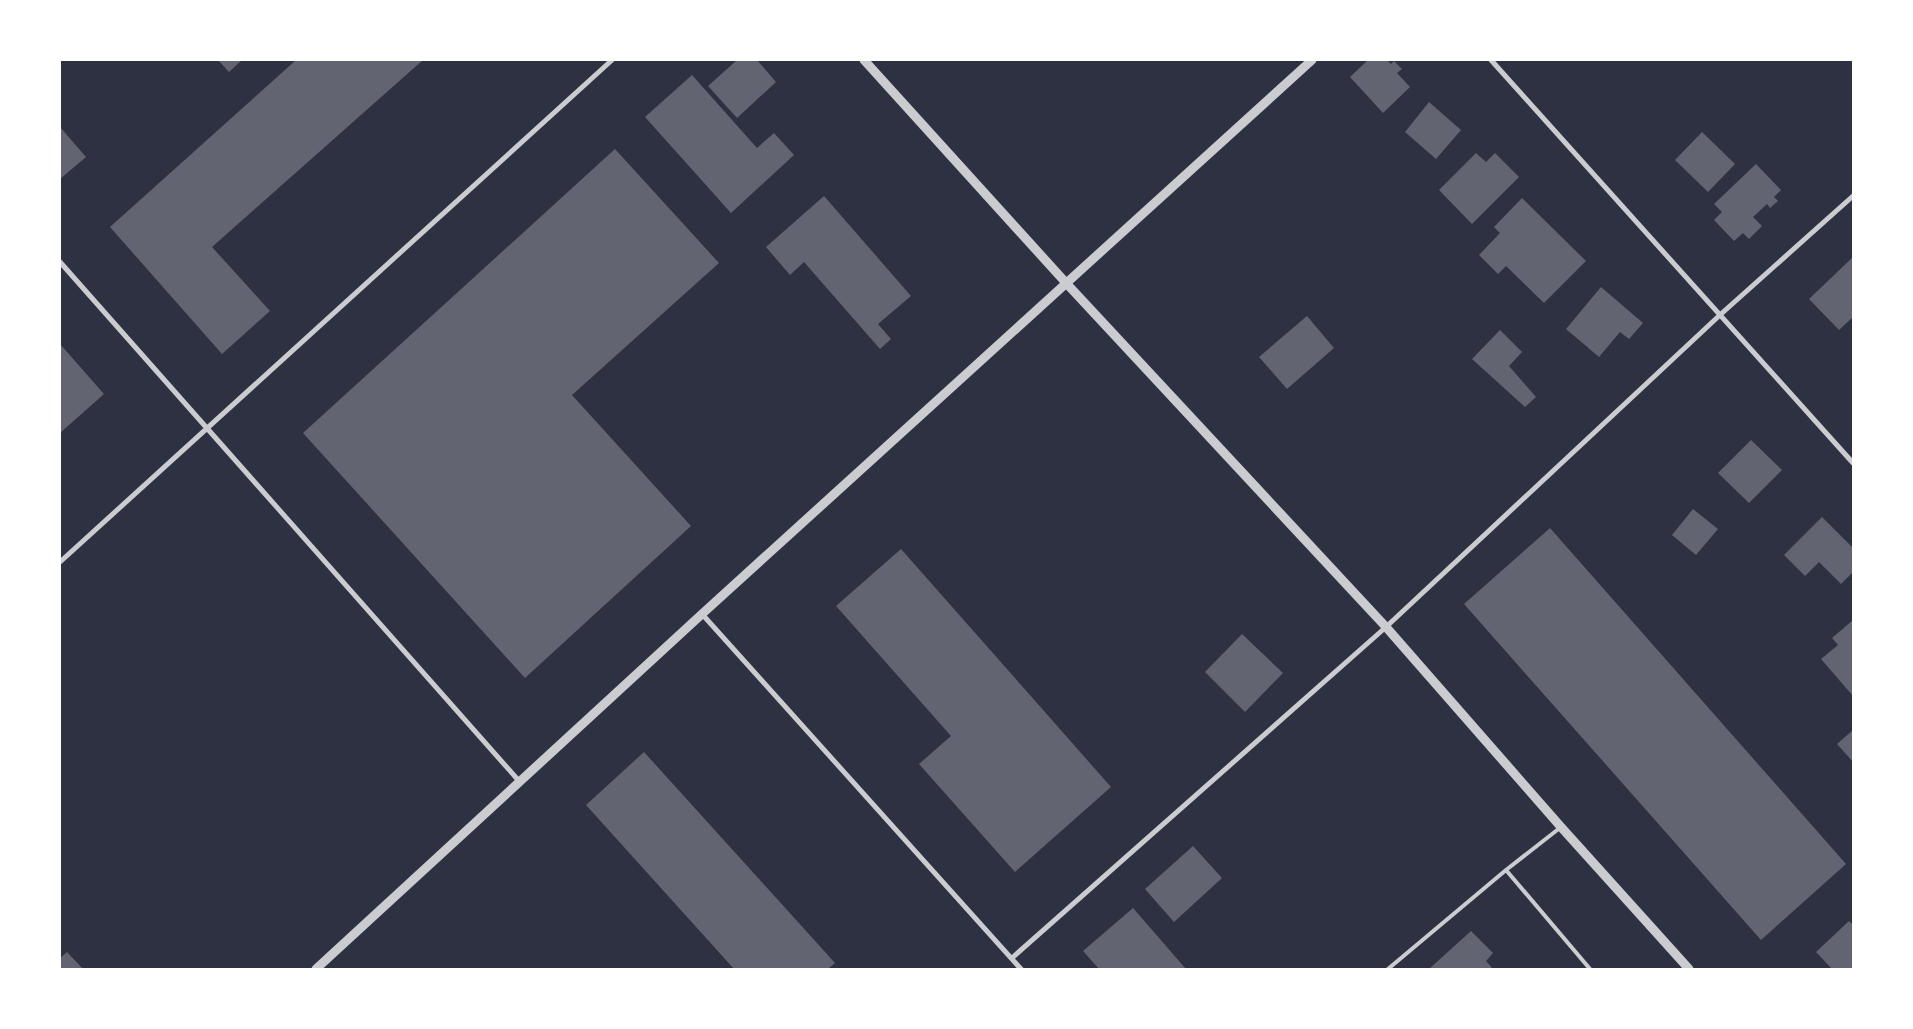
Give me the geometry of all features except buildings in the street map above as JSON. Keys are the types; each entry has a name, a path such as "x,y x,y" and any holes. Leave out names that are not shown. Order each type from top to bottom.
{"street":[{"path":"60,562 612,60"},
{"path":"864,60 1067,284 1386,627 1561,827 1689,969"},
{"path":"316,969 702,614 1312,60"},
{"path":"1491,60 1853,463"},
{"path":"1012,958 1386,627 1721,314 1853,196"},
{"path":"60,262 520,781"},
{"path":"702,614 1021,969"}],"lane":[{"path":"1388,969 1506,870 1561,827"},
{"path":"1506,870 1590,969"}]}
